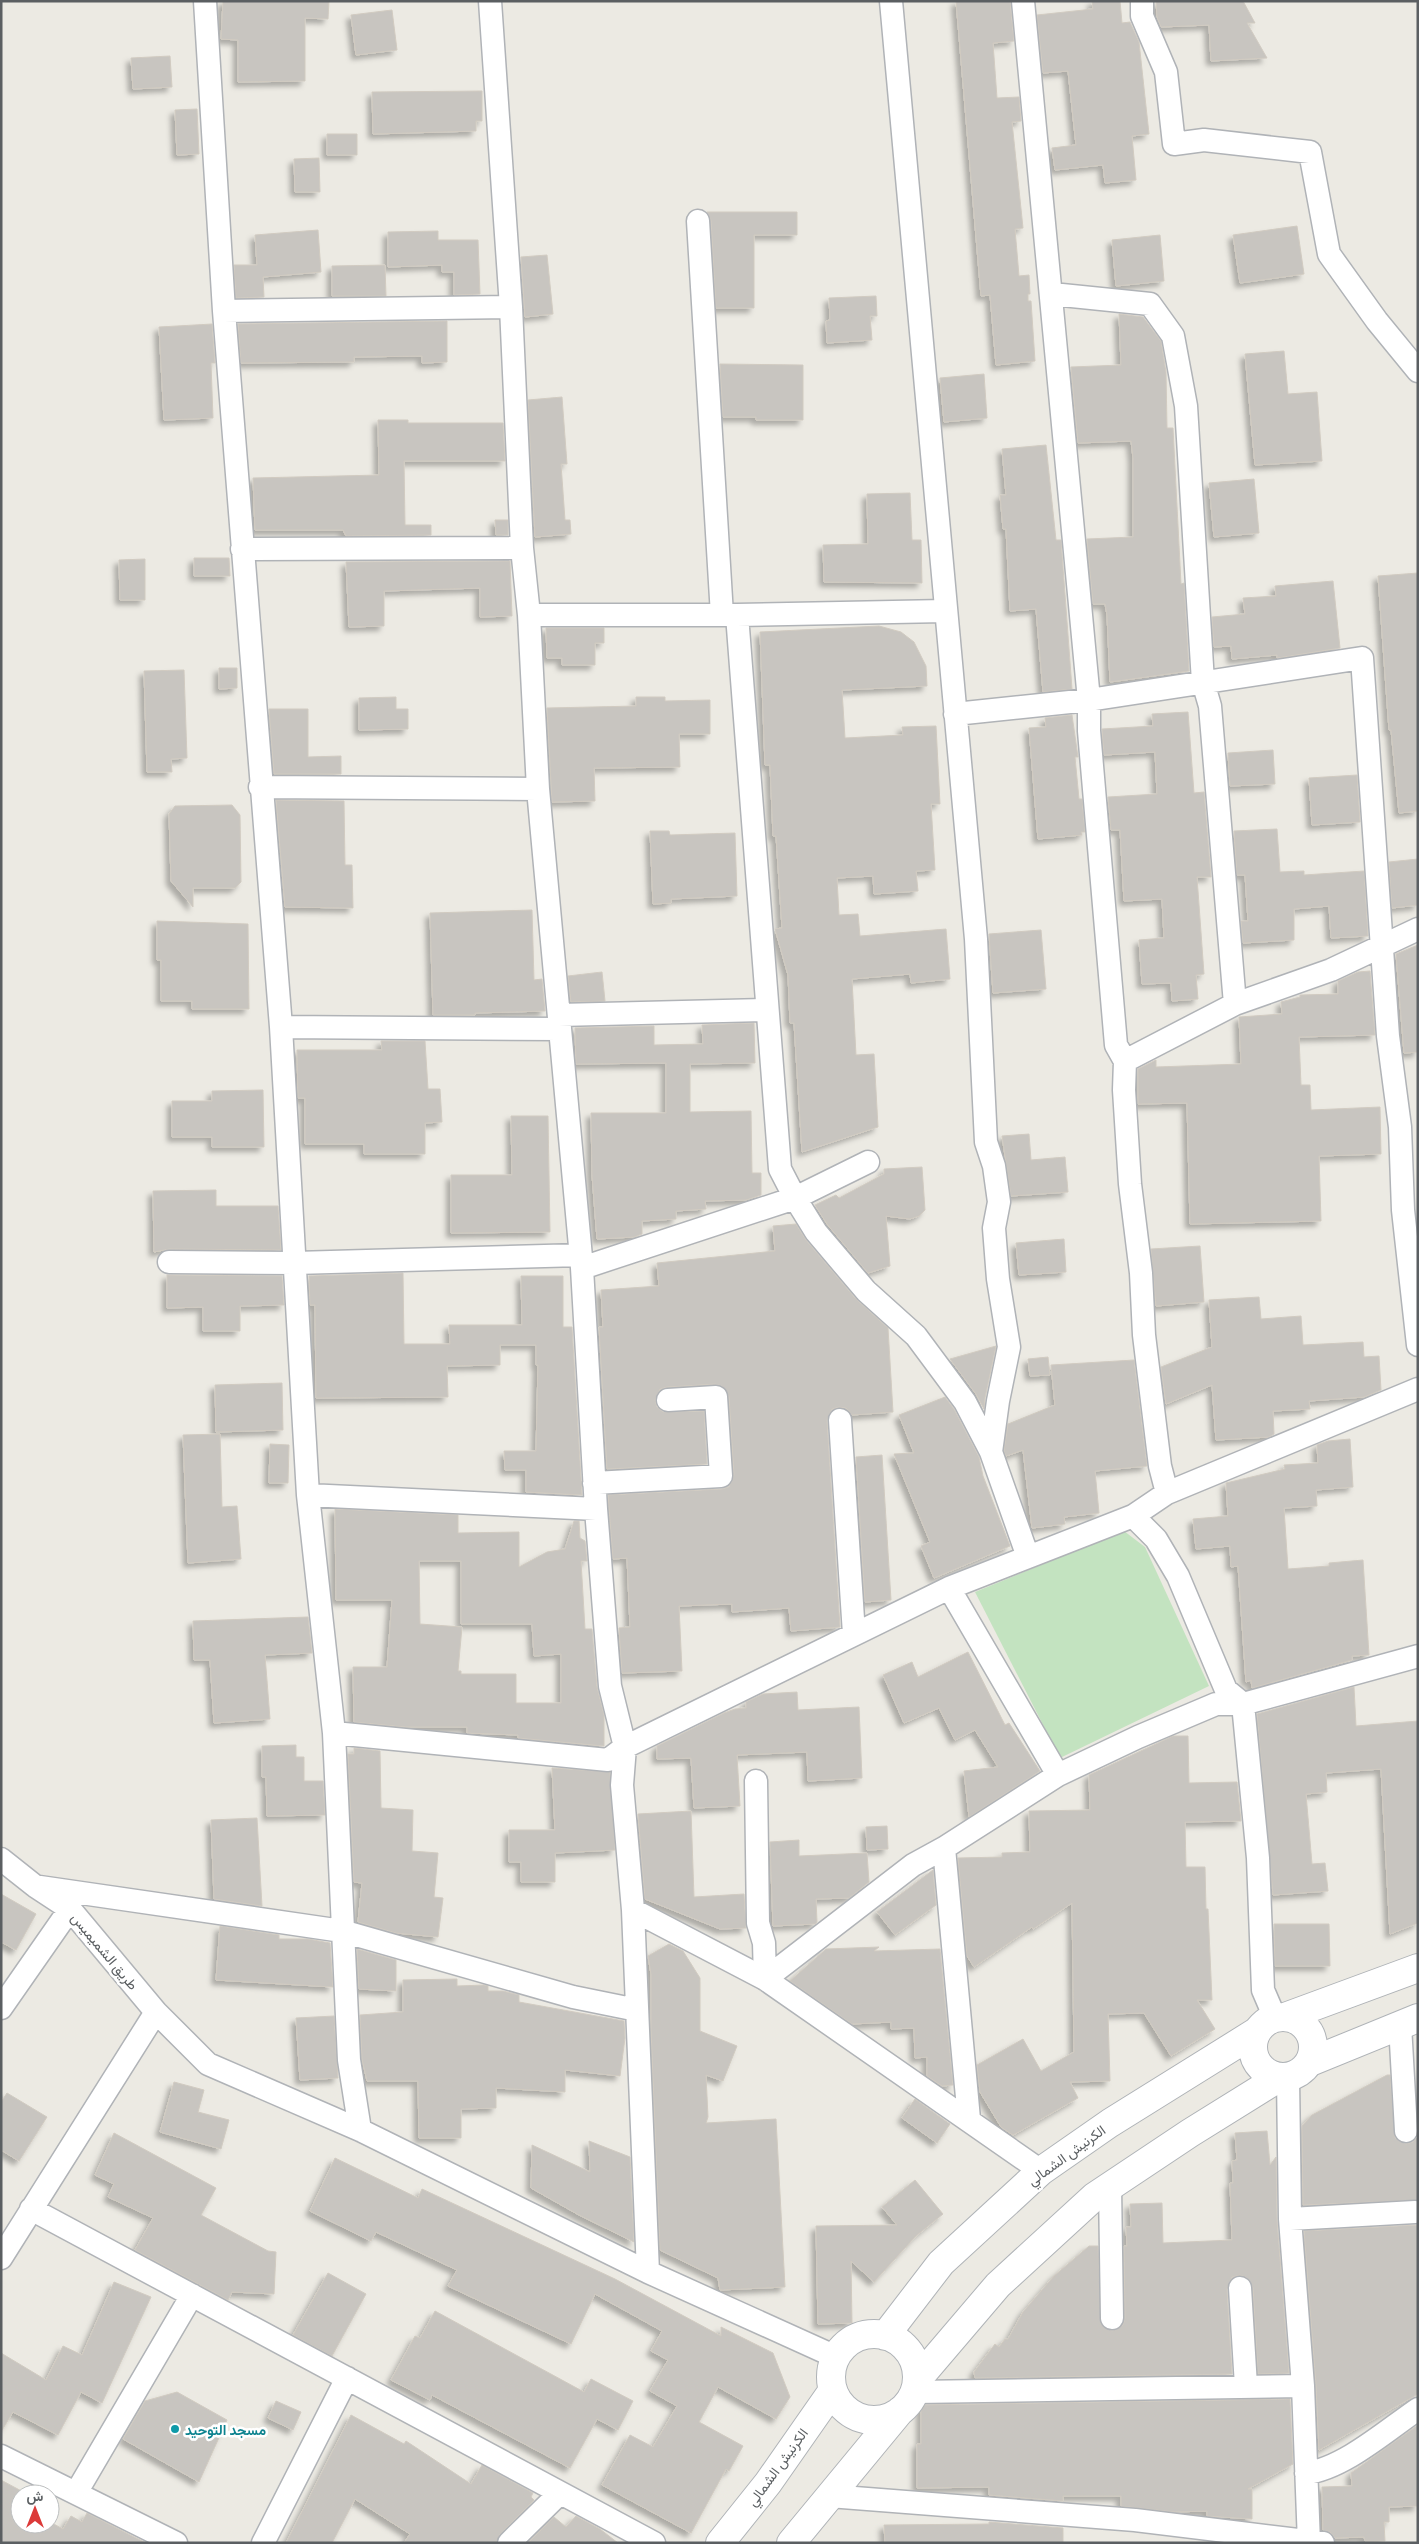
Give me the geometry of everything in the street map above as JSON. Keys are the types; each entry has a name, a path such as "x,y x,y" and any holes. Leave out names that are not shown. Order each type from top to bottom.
{"main road":[{"name":"الكرنيش الشمالي","path":"885,2336 941,2263 1041,2171 1134,2108 1272,2022 1418,1968"},
{"path":"1310,2062 1313,2052 1313,2039 1310,2033 1298,2021 1272,2022 1253,2042 1253,2054 1256,2064 1272,2076 1284,2077 1298,2074 1310,2062 1409,2021"},
{"path":"794,2541 998,2285 1094,2197 1284,2077"},
{"path":"871,2334 885,2336 899,2342 909,2352 916,2365 911,2395 888,2418 874,2420 861,2418 848,2412 832,2390 831,2378 836,2357 845,2345 857,2338 871,2334"},
{"name":"الكرنيش الشمالي","path":"720,2543 768,2483 832,2390"}],"street":[{"path":"205,1 224,311 280,1027 308,1495 334,1733 349,2060 360,2130"},
{"path":"490,1 511,307 522,548 529,615 538,789 582,1262 594,1483 610,1686 625,1747 622,1785 633,1910 648,2272"},
{"path":"891,1 976,939 986,1142 994,1166 999,1202 994,1228 998,1279 1009,1347 998,1401 991,1452"},
{"path":"1023,1 1089,700 1089,731 1116,1045 1125,1061 1124,1090 1130,1184 1141,1273 1144,1335 1160,1466 1168,1493"},
{"path":"1142,1 1142,16 1166,72 1174,144 1204,140 1310,152 1329,254 1377,322 1418,371"},
{"path":"698,221 729,615 767,1010 780,1169 816,1232 866,1291 916,1336 965,1402 991,1452 1028,1557"},
{"path":"1052,294 1150,304 1173,336 1186,406 1203,682 1210,706 1236,1004"},
{"path":"224,311 511,307"},
{"path":"242,549 522,548"},
{"path":"529,615 729,615 945,611"},
{"path":"955,714 1089,700 1362,658 1389,1043 1409,1126 1403,1210 1418,1345"},
{"path":"260,787 538,789"},
{"path":"1125,1061 1236,1004 1331,970 1418,929"},
{"path":"280,1027 560,1022 767,1010"},
{"path":"169,1262 582,1262 795,1198 868,1162"},
{"path":"334,1733 608,1760 625,1747 949,1588 1134,1516 1168,1493 1418,1389"},
{"path":"594,1483 721,1476 716,1397 668,1400"},
{"path":"840,1420 854,1634"},
{"path":"308,1495 596,1509"},
{"path":"1134,1516 1156,1539 1178,1576 1226,1690 1243,1704 1258,1858 1263,1990 1272,2022"},
{"path":"949,1588 1058,1775"},
{"path":"766,1979 913,1865 944,1848 1058,1775 1138,1737 1216,1704 1243,1704 1418,1656"},
{"path":"756,1781 758,1923 764,1943 766,1979"},
{"path":"944,1848 969,2119"},
{"name":"طريق الشميميس","path":"1,1859 34,1886 70,1909 156,2012 208,2064 360,2130 648,2272 836,2357"},
{"path":"34,1886 342,1931 573,1997 637,2010"},
{"path":"1,2008 70,1909"},
{"path":"633,1910 766,1979 1041,2171"},
{"path":"1,2258 156,2012"},
{"path":"1406,2130 1409,2021"},
{"path":"829,2496 1135,2520 1314,2542 1306,2473 1303,2386 1290,2219 1284,2077"},
{"path":"1110,2186 1112,2318"},
{"path":"31,2209 654,2543"},
{"path":"1290,2219 1415,2212"},
{"path":"1240,2288 1246,2386"},
{"path":"76,2493 192,2295"},
{"path":"263,2543 347,2378"},
{"path":"911,2395 1303,2386"},
{"path":"1306,2473 1320,2472 1349,2456 1418,2409"},
{"path":"1,2456 76,2493 163,2540"},
{"path":"509,2543 560,2492"}],"green space":[{"path":"1124,1531 1145,1547 1209,1686 1060,1758 975,1592"}],"building":[{"path":"223,1 329,1 328,19 305,18 305,81 238,82 238,40 221,39"},
{"path":"956,1 1010,1 1014,41 993,43 997,98 1019,97 1021,121 1012,122 1023,228 1015,229 1019,276 1029,275 1030,294 1028,294 1028,301 1031,301 1035,361 996,365 990,295 981,296"},
{"path":"1092,1 1120,1 1122,23 1130,22 1139,42 1149,134 1132,136 1136,180 1105,183 1103,165 1055,170 1052,148 1076,145 1068,71 1043,73 1037,15 1093,9"},
{"path":"1156,1 1243,1 1255,23 1247,23 1267,58 1211,61 1209,25 1161,27 1157,17"},
{"path":"392,10 397,50 356,55 351,15"},
{"path":"170,56 172,87 133,89 131,58"},
{"path":"482,91 482,121 476,121 476,131 373,134 372,92"},
{"path":"197,109 199,154 177,155 175,110"},
{"path":"327,134 357,134 357,155 327,155"},
{"path":"319,158 320,192 295,192 294,159"},
{"path":"707,212 797,212 797,235 754,235 754,308 716,308 711,220"},
{"path":"1297,226 1304,274 1240,283 1233,235"},
{"path":"318,230 321,272 263,277 264,297 236,298 234,265 257,265 255,235"},
{"path":"438,231 438,240 478,240 480,294 454,295 454,272 442,272 442,265 388,267 388,232"},
{"path":"1160,235 1164,281 1116,286 1112,240"},
{"path":"547,255 553,314 525,317 521,257"},
{"path":"385,265 386,296 332,296 332,266"},
{"path":"876,296 877,316 870,316 872,340 827,343 826,321 830,320 829,298"},
{"path":"1119,314 1143,317 1161,341 1166,372 1167,428 1173,428 1181,584 1184,583 1189,671 1110,682 1107,615 1105,604 1093,604 1087,539 1133,537 1133,458 1131,441 1078,443 1071,367 1121,365"},
{"path":"447,321 447,362 422,363 422,356 354,357 354,362 241,363 238,324"},
{"path":"212,324 215,363 211,363 213,418 164,420 159,327"},
{"path":"1284,351 1288,394 1317,392 1322,461 1255,465 1245,354"},
{"path":"720,364 803,365 803,420 756,420 756,417 723,417"},
{"path":"984,374 987,418 944,422 940,378"},
{"path":"562,397 567,464 561,464 565,520 570,520 571,534 535,537 528,400"},
{"path":"378,420 408,420 408,423 503,423 505,461 404,461 405,525 431,525 431,535 346,536 343,530 255,530 253,478 379,475"},
{"path":"1046,445 1056,540 1061,540 1072,689 1043,692 1036,609 1010,611 1006,529 1003,529 1000,495 1006,495 1002,449"},
{"path":"1254,479 1259,533 1214,537 1209,483"},
{"path":"910,493 912,540 921,540 922,583 824,582 823,545 868,544 867,494"},
{"path":"495,520 508,520 508,535 496,535"},
{"path":"194,558 229,558 230,576 194,576"},
{"path":"145,559 145,600 120,600 119,560"},
{"path":"510,561 512,616 480,617 480,588 384,591 384,626 349,627 346,562"},
{"path":"1418,573 1418,811 1399,813 1391,730 1389,730 1378,576"},
{"path":"1333,581 1340,648 1277,658 1277,655 1232,659 1231,646 1214,647 1212,617 1245,614 1243,598 1276,596 1275,586"},
{"path":"879,626 901,632 914,642 926,666 927,686 842,690 845,738 903,735 902,727 936,726 940,804 931,804 935,870 916,871 918,891 874,894 873,876 837,878 839,915 858,914 860,936 946,929 950,979 911,983 910,974 852,979 856,1055 874,1054 878,1127 802,1152 794,1023 790,1023 788,975 775,929 782,928 776,836 773,836 770,765 765,765 760,632"},
{"path":"546,628 604,628 604,643 595,643 595,665 562,665 562,658 547,658"},
{"path":"219,668 237,668 237,688 219,689"},
{"path":"184,670 187,758 171,759 172,772 147,772 144,671"},
{"path":"396,697 396,709 408,709 408,729 359,730 359,698"},
{"path":"636,697 665,697 665,701 710,700 710,734 679,734 680,767 594,768 595,801 552,802 547,708 636,706"},
{"path":"269,709 308,709 308,757 341,756 341,774 274,774"},
{"path":"1188,712 1194,793 1204,792 1211,877 1197,877 1204,974 1196,975 1198,999 1172,1001 1171,983 1142,984 1139,940 1164,938 1162,899 1124,901 1120,830 1111,830 1108,797 1157,794 1155,752 1104,755 1102,729 1153,726 1152,714"},
{"path":"1072,715 1078,757 1075,757 1079,799 1082,799 1085,832 1081,832 1082,835 1038,839 1029,728 1046,727 1045,718"},
{"path":"1273,750 1275,784 1230,786 1228,753"},
{"path":"1357,775 1360,822 1312,825 1309,778"},
{"path":"276,800 344,801 345,865 352,865 353,908 285,907"},
{"path":"232,805 240,815 241,882 235,888 193,888 193,907 171,881 169,814 175,806"},
{"path":"1277,829 1280,872 1304,871 1304,875 1364,871 1368,936 1331,938 1329,906 1294,909 1294,940 1243,943 1241,921 1248,921 1245,875 1237,875 1234,831"},
{"path":"650,831 669,831 670,835 735,833 737,896 671,899 671,903 653,904"},
{"path":"1418,859 1418,905 1392,908 1389,862"},
{"path":"532,910 534,980 542,979 545,1011 433,1015 430,913"},
{"path":"157,921 248,924 249,1009 192,1009 192,1001 161,1001 161,960 157,960"},
{"path":"1041,930 1046,989 993,993 989,934"},
{"path":"1418,945 1418,1052 1404,1053 1396,954"},
{"path":"1370,971 1375,1035 1299,1037 1301,1085 1310,1085 1311,1110 1380,1107 1381,1154 1319,1156 1321,1221 1190,1224 1187,1103 1138,1104 1138,1069 1156,1060 1156,1067 1241,1064 1239,1017 1282,1014 1281,1002 1300,997 1300,995 1338,994 1338,981 1358,972"},
{"path":"602,972 605,1001 571,1002 568,976"},
{"path":"754,1023 755,1063 690,1064 690,1112 751,1111 752,1173 761,1173 761,1195 746,1200 705,1201 706,1209 676,1211 676,1219 642,1221 642,1234 634,1237 597,1239 592,1175 591,1113 666,1113 666,1063 576,1064 575,1028 654,1026 654,1045 703,1044 702,1025"},
{"path":"381,1041 425,1041 428,1089 440,1089 442,1122 425,1123 425,1154 364,1154 364,1144 305,1144 305,1098 298,1098 297,1050 382,1050"},
{"path":"263,1090 264,1147 212,1147 212,1137 172,1137 172,1101 212,1101 212,1091"},
{"path":"511,1116 548,1116 550,1232 451,1233 451,1175 512,1175"},
{"path":"1029,1134 1031,1160 1065,1157 1068,1192 1011,1196 1002,1136"},
{"path":"922,1167 925,1210 919,1216 910,1219 886,1216 890,1266 868,1273 827,1224 815,1205 836,1195 839,1198 884,1174 884,1169"},
{"path":"216,1190 216,1206 278,1206 281,1250 169,1249 154,1252 153,1191"},
{"path":"796,1224 806,1240 856,1299 888,1328 893,1412 852,1415 846,1408 839,1407 832,1409 827,1420 840,1627 791,1631 789,1608 732,1612 732,1604 679,1606 682,1671 622,1673 619,1628 630,1627 627,1558 613,1559 608,1495 722,1489 729,1487 734,1475 729,1396 722,1386 715,1384 667,1387 660,1389 655,1400 657,1407 663,1412 704,1411 707,1464 607,1469 599,1327 603,1327 601,1290 659,1286 657,1263 775,1251 773,1226"},
{"path":"1064,1239 1066,1272 1019,1275 1016,1243"},
{"path":"1200,1246 1204,1302 1156,1306 1151,1249"},
{"path":"403,1273 404,1344 450,1344 449,1325 522,1325 521,1276 563,1276 563,1327 572,1327 582,1495 526,1492 526,1470 505,1470 504,1451 536,1451 538,1365 536,1365 536,1345 500,1345 500,1365 447,1366 448,1397 316,1398 315,1305 310,1305 309,1276"},
{"path":"167,1275 282,1276 284,1305 240,1306 240,1331 203,1331 203,1307 167,1308"},
{"path":"1259,1297 1261,1319 1301,1316 1303,1345 1363,1342 1364,1357 1379,1356 1381,1390 1364,1397 1309,1401 1310,1409 1273,1411 1274,1434 1269,1437 1216,1440 1212,1385 1166,1404 1161,1367 1212,1347 1209,1300"},
{"path":"996,1346 984,1409 976,1394 950,1359"},
{"path":"1048,1357 1050,1375 1030,1376 1028,1359"},
{"path":"1134,1360 1147,1466 1095,1471 1099,1513 1064,1517 1065,1524 1032,1528 1023,1450 1006,1456 1004,1451 1008,1424 1055,1405 1051,1365"},
{"path":"282,1383 283,1430 216,1432 215,1385"},
{"path":"945,1397 954,1409 979,1457 983,1476 1010,1546 934,1578 921,1546 930,1542 894,1454 914,1453 899,1415"},
{"path":"220,1434 222,1507 237,1506 241,1559 188,1563 183,1435"},
{"path":"1350,1439 1353,1487 1316,1490 1317,1506 1284,1508 1288,1569 1329,1566 1329,1563 1363,1560 1369,1655 1352,1656 1352,1660 1252,1688 1251,1680 1246,1682 1238,1566 1231,1567 1230,1546 1196,1549 1193,1519 1228,1516 1226,1483 1285,1469 1284,1465 1318,1463 1317,1445 1328,1441"},
{"path":"270,1444 289,1445 288,1483 269,1483"},
{"path":"882,1455 891,1600 865,1602 856,1457"},
{"path":"335,1509 458,1515 458,1533 519,1532 519,1567 547,1552 565,1549 574,1521 579,1521 580,1538 585,1541 587,1561 581,1561 585,1629 592,1629 597,1687 604,1715 604,1746 518,1738 518,1735 467,1733 467,1727 406,1727 354,1722 353,1667 387,1667 392,1600 336,1600","holes":["419,1561 461,1561 461,1624 532,1624 534,1656 561,1654 561,1703 516,1703 516,1674 461,1674 461,1671 458,1671 462,1627 420,1624"]},
{"path":"308,1617 312,1653 265,1655 270,1719 214,1723 210,1660 194,1660 193,1621"},
{"path":"968,1652 1005,1725 1009,1723 1040,1771 969,1817 964,1771 998,1767 975,1730 955,1740 939,1708 904,1723 883,1675 912,1662 918,1677"},
{"path":"1354,1687 1356,1726 1418,1721 1418,1923 1390,1934 1381,1769 1326,1773 1327,1792 1306,1794 1312,1864 1325,1863 1328,1891 1273,1895 1257,1714"},
{"path":"797,1692 798,1710 859,1707 862,1778 808,1781 807,1752 737,1755 740,1806 694,1808 691,1758 657,1759 657,1746 724,1713 746,1708 746,1702 763,1694"},
{"path":"1173,1736 1188,1736 1189,1783 1237,1782 1241,1821 1185,1822 1186,1867 1205,1867 1206,1909 1208,1909 1212,2000 1197,2000 1215,2029 1171,2056 1144,2013 1108,2014 1110,2081 1070,2082 1078,2098 1013,2135 1001,2127 980,2092 977,2065 1023,2039 1041,2071 1074,2052 1072,1903 1033,1929 1032,1927 974,1967 967,1956 958,1858 1002,1857 1002,1853 1030,1852 1029,1811 1090,1810 1089,1775"},
{"path":"296,1745 296,1757 304,1757 304,1781 323,1781 325,1815 267,1816 266,1777 262,1777 262,1746"},
{"path":"354,1748 380,1751 381,1808 413,1810 412,1851 438,1853 434,1897 443,1898 438,1937 396,1933 358,1922 362,1883 354,1882 348,1754 354,1754"},
{"path":"552,1768 610,1772 615,1850 555,1853 555,1882 521,1882 521,1862 509,1862 509,1830 555,1830"},
{"path":"691,1811 694,1897 744,1894 746,1928 720,1929 645,1899 638,1814"},
{"path":"257,1818 262,1906 214,1899 211,1820"},
{"path":"887,1826 888,1849 867,1850 866,1827"},
{"path":"799,1840 799,1856 867,1853 869,1882 849,1898 816,1899 817,1922 815,1924 773,1926 770,1842"},
{"path":"933,1870 936,1905 895,1935 877,1912"},
{"path":"1,1894 36,1914 16,1950 1,1942"},
{"path":"1274,1924 1329,1924 1330,1966 1275,1966"},
{"path":"220,1926 279,1935 279,1939 308,1939 330,1943 333,1987 216,1980"},
{"path":"669,1944 683,1951 700,1978 700,2031 737,2046 723,2081 706,2075 708,2117 706,2123 776,2119 785,2287 720,2290 718,2278 660,2250 651,2029 651,1974 648,1956"},
{"path":"879,1947 874,1951 940,1949 953,2085 942,2086 927,2076 927,2057 915,2058 914,2028 891,2029 891,2022 852,2024 790,1981 826,1949"},
{"path":"357,1949 396,1960 396,1991 359,1989"},
{"path":"457,1979 457,1986 484,1985 488,1986 488,1991 503,1991 519,1995 519,2002 624,2021 625,2038 620,2076 565,2070 565,2092 496,2088 496,2108 461,2109 461,2138 419,2138 418,2081 367,2081 362,2059 360,2015 403,2012 403,1980"},
{"path":"334,2016 338,2078 300,2080 296,2018"},
{"path":"1390,2075 1395,2138 1406,2144 1413,2142 1418,2137 1418,2200 1303,2205 1302,2126 1312,2115"},
{"path":"174,2082 204,2090 198,2112 229,2120 221,2149 160,2132"},
{"path":"7,2093 47,2117 19,2161 1,2150 1,2102"},
{"path":"915,2099 950,2124 937,2143 902,2118"},
{"path":"1267,2131 1270,2165 1276,2157 1277,2220 1289,2373 1258,2374 1253,2287 1246,2277 1240,2275 1232,2277 1227,2289 1232,2374 975,2378 974,2372 995,2344 999,2347 1005,2339 1008,2339 1023,2312 1054,2276 1089,2246 1098,2246 1101,2324 1112,2331 1123,2325 1125,2318 1124,2246 1127,2246 1126,2227 1131,2227 1130,2204 1162,2203 1163,2243 1232,2240 1230,2183 1233,2183 1232,2161 1237,2160 1235,2133"},
{"path":"114,2133 216,2188 201,2215 268,2251 276,2252 274,2294 232,2292 228,2300 135,2250 153,2218 108,2197 114,2184 95,2175"},
{"path":"589,2141 630,2157 634,2242 579,2215 531,2188 532,2145 590,2172"},
{"path":"335,2158 418,2198 422,2189 615,2279 721,2336 721,2327 773,2353 790,2397 776,2419 718,2387 699,2422 743,2446 729,2471 726,2469 691,2533 602,2485 630,2435 653,2447 677,2406 650,2391 668,2360 651,2351 662,2331 595,2294 571,2344 448,2286 457,2270 376,2232 371,2241 310,2211"},
{"path":"915,2180 943,2214 916,2236 874,2282 851,2261 852,2323 818,2324 816,2226 897,2225 882,2207"},
{"path":"1418,2225 1418,2394 1319,2450 1304,2231"},
{"path":"328,2273 366,2294 332,2356 293,2335"},
{"path":"114,2282 151,2297 102,2403 81,2392 58,2435 13,2412 1,2432 1,2353 46,2380 63,2346 82,2355"},
{"path":"435,2311 584,2392 591,2379 633,2401 618,2430 597,2419 570,2468 432,2395 430,2400 391,2380 415,2336 420,2338"},
{"name":"مسجد التوحيد","path":"177,2392 227,2420 199,2482 123,2439 145,2401"},
{"path":"1290,2399 1293,2464 1248,2489 1252,2489 1252,2519 1207,2516 1207,2511 1174,2512 1121,2506 1121,2496 1063,2496 1063,2501 989,2495 989,2487 917,2488 917,2444 921,2444 921,2405"},
{"path":"276,2401 301,2412 293,2430 268,2418"},
{"path":"351,2415 404,2444 406,2441 471,2484 482,2465 533,2493 531,2497 534,2500 500,2534 496,2543 404,2543 410,2534 355,2499 332,2543 286,2543"},
{"path":"1418,2425 1418,2506 1389,2507 1389,2522 1384,2522 1385,2541 1365,2541 1364,2537 1335,2538 1330,2532 1323,2530 1322,2487 1352,2486 1351,2473"},
{"path":"1,2480 10,2485 10,2534 60,2534 60,2527 63,2529 71,2516 82,2522 87,2513 146,2543 1,2543"},
{"path":"576,2516 600,2529 618,2543 528,2543 554,2517 566,2527"},
{"path":"989,2522 1063,2528 1063,2543 885,2543 884,2525 989,2524"}],"place":[{"name":"مسجد التوحيد","path":"175,2429"}]}
